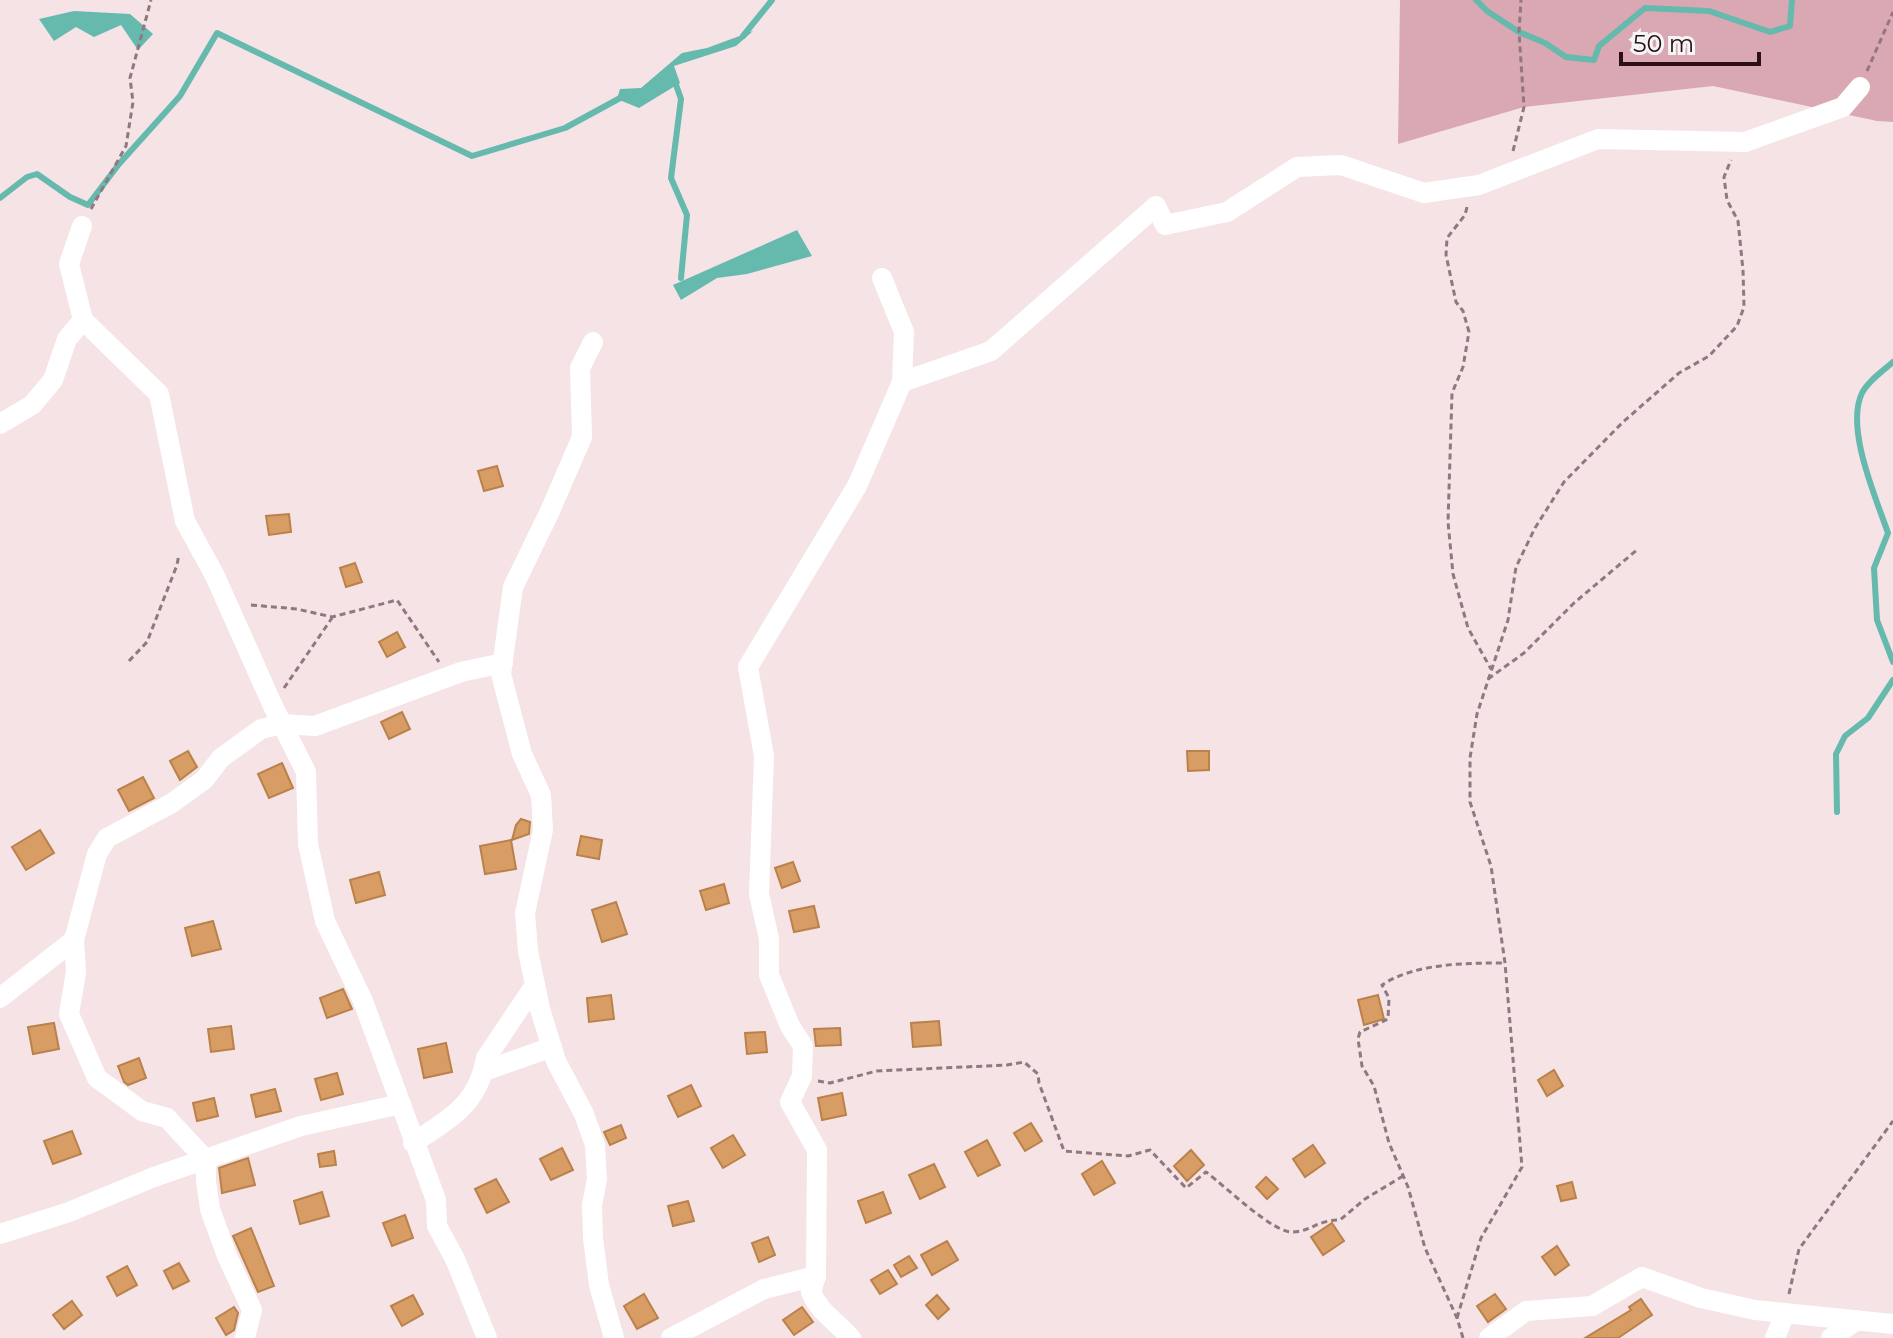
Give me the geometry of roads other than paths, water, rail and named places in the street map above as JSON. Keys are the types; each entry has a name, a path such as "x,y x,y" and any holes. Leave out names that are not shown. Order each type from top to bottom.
{"street":[{"path":"902,382 991,351 1156,206 1165,225 1227,212 1297,167 1341,165 1424,193 1479,185 1598,139 1745,142 1843,107 1860,87"},
{"path":"82,226 69,264 83,320 159,394 185,521 227,602 306,772 308,844 325,921 363,1001 436,1200 437,1226 455,1259 487,1338"},
{"path":"851,1338 817,1307 811,1292 816,1276 817,1150 790,1102 802,1076 803,1046 790,1026 769,975 769,939 759,894 764,756 748,667 857,486 902,382 904,332 882,278"},
{"path":"0,424 32,405 53,380 67,339 83,320"},
{"path":"593,342 580,368 582,437 513,587 501,674 522,754 541,795 543,830 525,913 528,951 556,1061 584,1114 595,1145 597,1179 592,1205 593,1238 599,1285 614,1338"},
{"path":"278,715 315,726 449,676 503,663"},
{"path":"245,1338 252,1310 210,1209 206,1160 167,1118 142,1111 97,1078 69,1014 76,972 74,940 97,854 107,838 204,780 221,758 278,715"},
{"path":"0,998 74,940"},
{"path":"413,1143 460,1111 473,1097 486,1058 535,985"},
{"path":"484,1071 552,1047"},
{"path":"0,1234 69,1212 154,1177 301,1126 401,1104"},
{"path":"671,1338 764,1289 816,1276"},
{"path":"1489,1338 1526,1311 1592,1306 1642,1277 1701,1298 1755,1310 1893,1324"},
{"path":"1775,1338 1785,1313"},
{"path":"1831,1338 1857,1320"}],"waterway":[{"path":"743,36 772,0"},
{"path":"1476,0 1519,32 1545,43 1566,57 1594,60 1599,46 1645,8 1709,11 1770,32 1790,26 1792,0"},
{"path":"0,198 27,177 37,174 70,197 88,205 119,164 180,96 217,33 472,156 565,128 622,97"},
{"path":"674,79 681,99 671,178 687,215 681,278"},
{"path":"1893,362 1862,393 1857,425 1864,463 1888,533 1874,568 1877,620 1893,662"},
{"path":"1837,812 1836,754 1845,736 1868,718 1893,680"}]}
